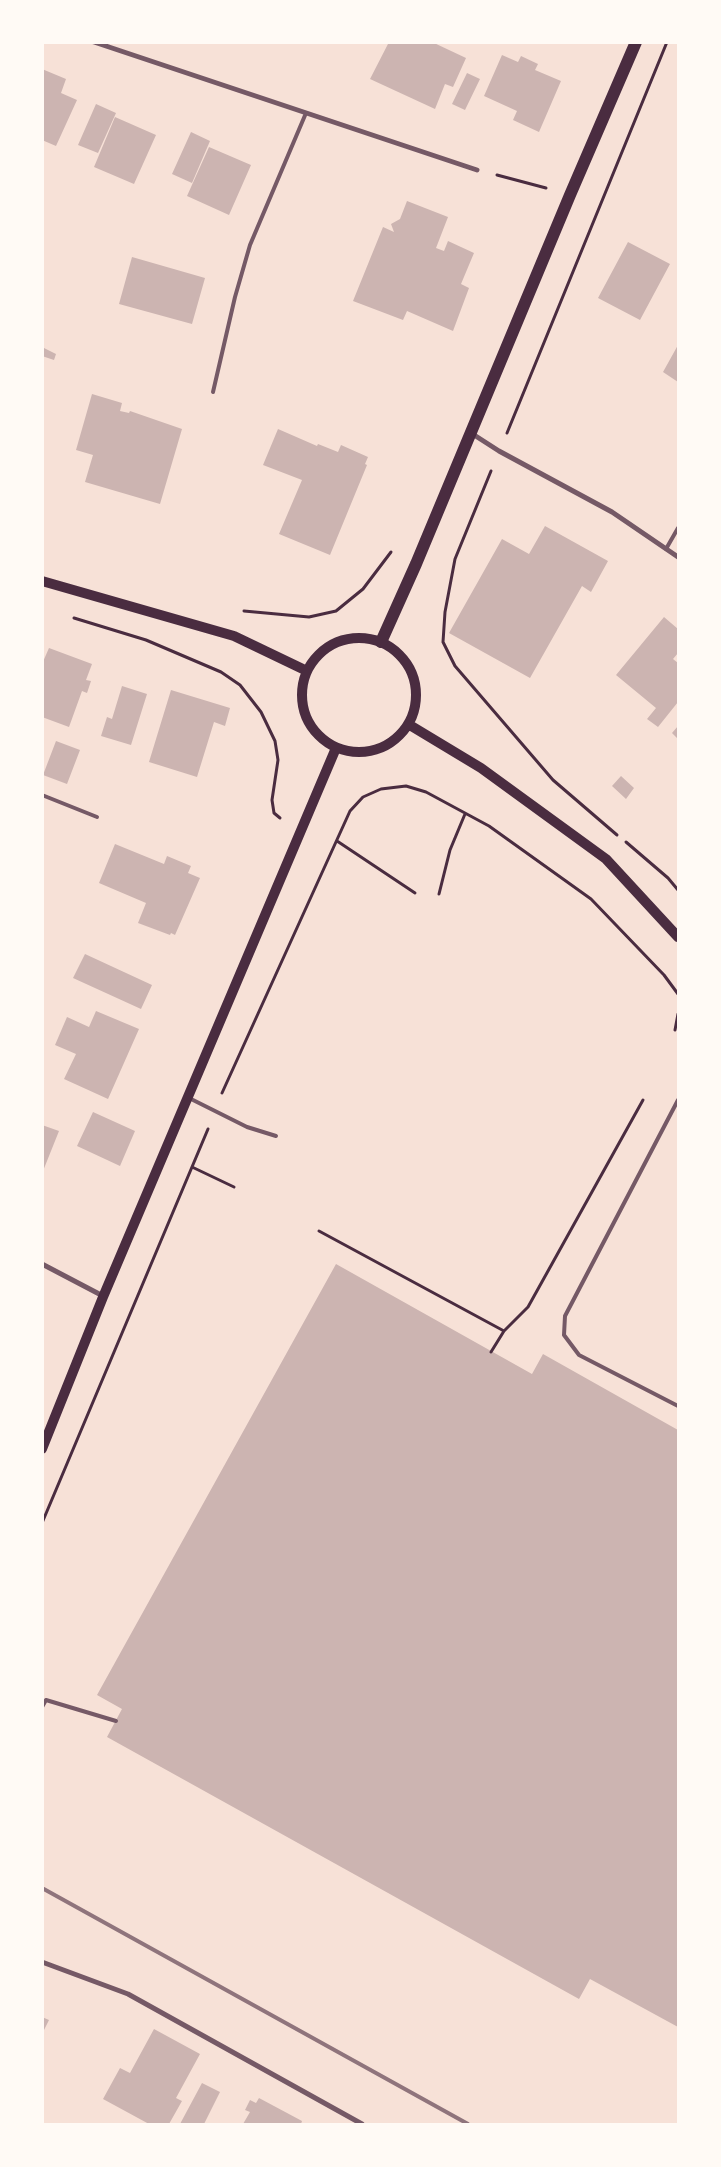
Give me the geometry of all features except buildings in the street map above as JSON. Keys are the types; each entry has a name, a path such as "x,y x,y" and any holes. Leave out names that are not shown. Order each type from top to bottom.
{"main road":[{"path":"381,642 416,564 470,432 636,42"},
{"path":"42,581 234,636 307,671"},
{"path":"364,638 381,642 398,652 410,668 416,686 415,706 408,724 398,737 384,746 369,751 352,752 336,748 321,738 310,724 303,707 302,689 307,671 316,656 330,645 346,639 364,638"},
{"path":"408,724 481,768 606,859 678,936"},
{"path":"42,1449 103,1297 336,748"}],"street":[{"path":"94,42 477,170"},
{"path":"470,432 499,451 612,512 678,557"},
{"path":"42,1264 103,1297"},
{"path":"42,1962 128,1994 362,2124"}],"lane":[{"path":"213,392 235,297 250,245 306,113"},
{"path":"666,549 678,528"},
{"path":"42,795 97,817"},
{"path":"188,1097 247,1127 276,1136"},
{"path":"678,1100 565,1316 564,1335 579,1355 678,1406"},
{"path":"42,1707 46,1700 116,1721"}],"path":[{"path":"618,835 553,780 455,666 444,642 445,612 455,559 668,42"},
{"path":"477,170 570,195"},
{"path":"244,611 309,617 336,611 363,588 391,552"},
{"path":"68,616 146,640 222,672 240,686 261,712 275,741 278,760 272,800 274,813 280,818"},
{"path":"456,809 489,826 591,899 664,975 678,994"},
{"path":"439,894 450,850 465,814"},
{"path":"337,840 414,893"},
{"path":"625,842 668,878 678,890"},
{"path":"675,1030 678,1014"},
{"path":"491,1352 504,1331 528,1308 643,1100"},
{"path":"192,1167 234,1187"},
{"path":"318,1232 504,1331"}],"railway":[{"path":"42,1888 468,2124"}]}
